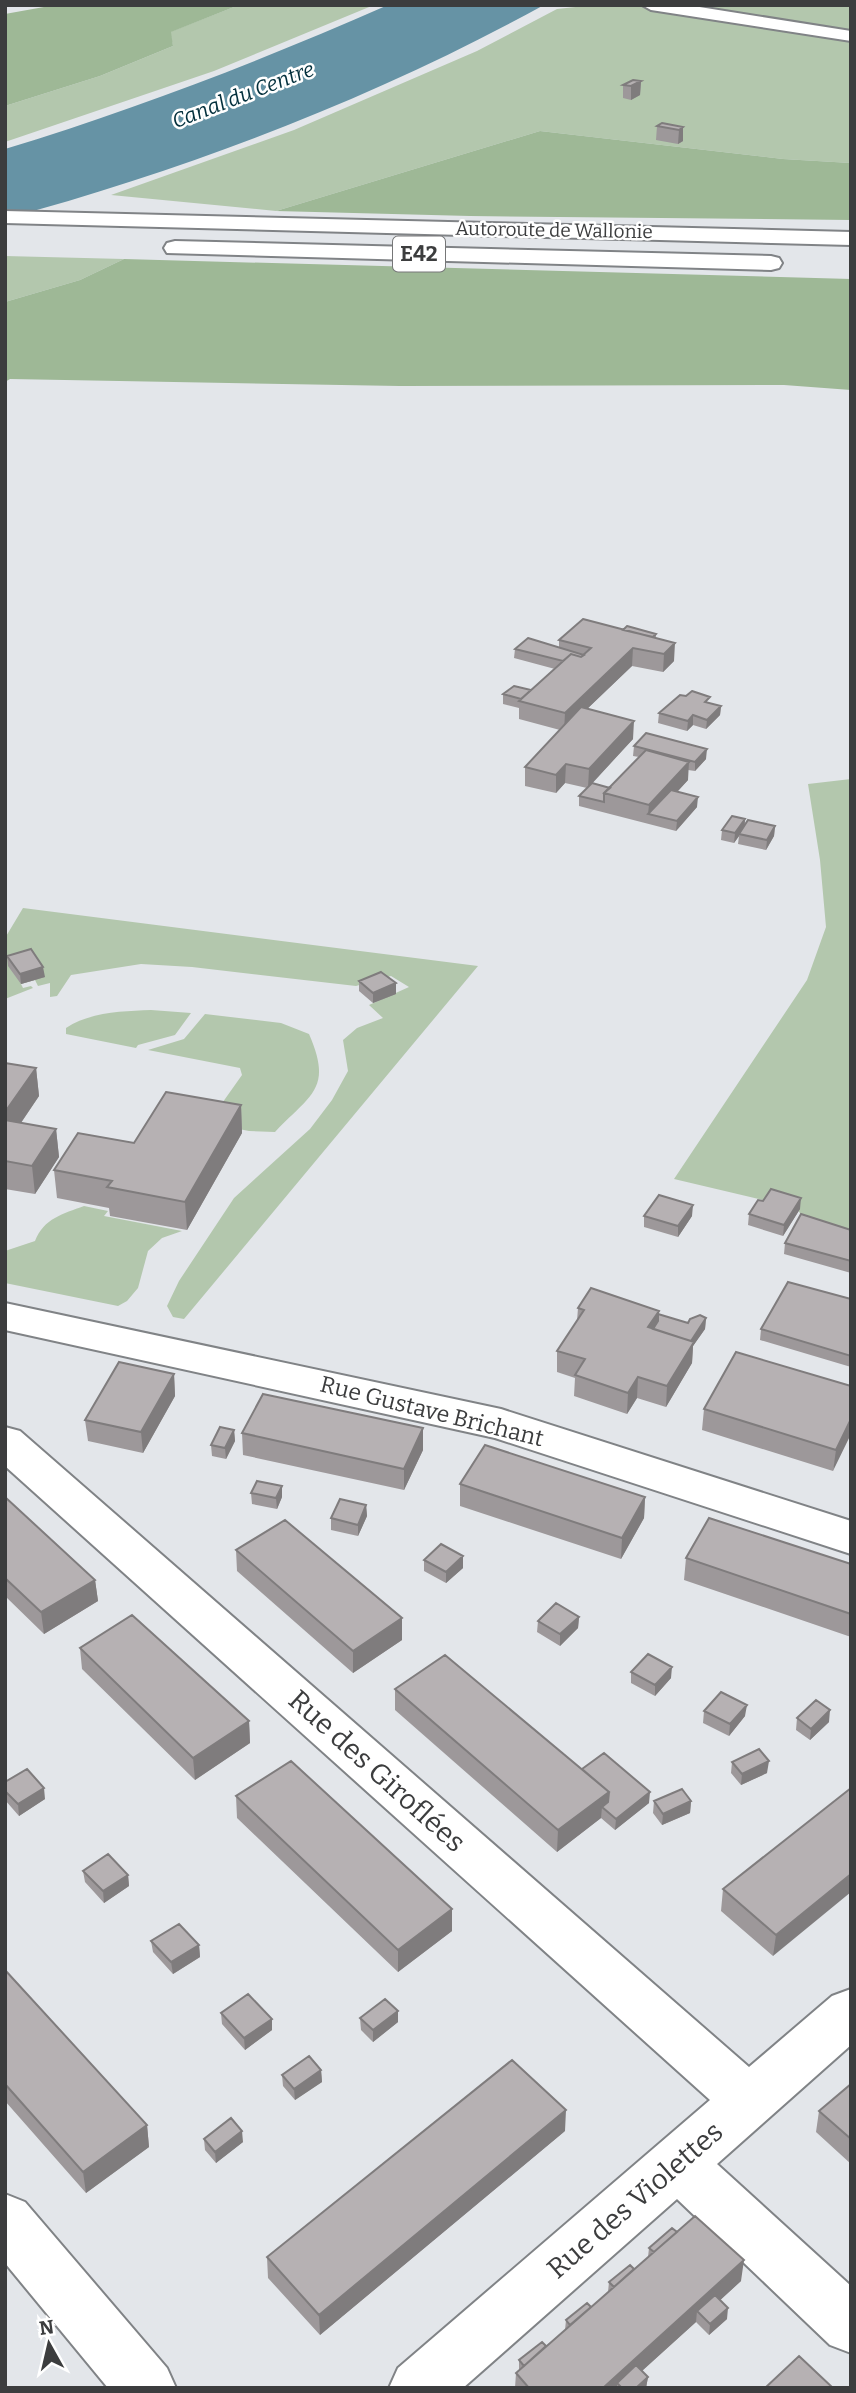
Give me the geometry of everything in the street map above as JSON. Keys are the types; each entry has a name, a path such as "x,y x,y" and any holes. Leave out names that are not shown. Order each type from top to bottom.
{"main road":[{"path":"651,5 851,36"},
{"name":"Autoroute de Wallonie","path":"5,217 851,239"},
{"name":"Autoroute de Wallonie","path":"175,248 797,263"},
{"name":"Rue Gustave Brichant","path":"5,1316 501,1424 851,1538"},
{"name":"Rue des Giroflées","path":"5,1442 749,2101"},
{"name":"Rue des Violettes","path":"419,2388 851,2012"},
{"path":"677,2163 851,2325"},
{"path":"5,2220 146,2388"}],"green space":[{"path":"55,5 239,5 171,32 173,46 100,76 5,106 5,14"},
{"path":"239,5 374,5 214,71 5,142 5,106 100,76 173,46 170,32"},
{"path":"594,5 851,5 851,163 783,159 540,131 276,211 111,195 294,130 477,51 557,9"},
{"path":"540,131 783,159 851,163 851,220 276,211"},
{"path":"5,256 124,259 80,280 5,302"},
{"path":"124,259 851,279 851,390 784,385 400,386 10,379 5,382 5,302 80,280"},
{"path":"851,779 851,1236 805,1222 797,1208 674,1179 807,980 826,927 820,860 808,784"},
{"path":"23,908 478,966 184,1319 173,1317 167,1306 179,1281 234,1198 310,1129 332,1100 348,1071 343,1040 357,1028 383,1018 369,1005 409,987 391,976 356,986 192,967 141,964 71,975 57,996 50,997 50,983 38,986 35,980 21,984 23,988 33,988 5,999 5,938"},
{"path":"151,1010 191,1013 175,1035 138,1045 136,1048 66,1034 66,1028 85,1019 118,1012"},
{"path":"205,1014 281,1023 309,1034 319,1067 318,1079 308,1099 275,1132 249,1131 208,1123 242,1075 240,1068 148,1050 184,1039"},
{"path":"84,1206 108,1211 104,1216 182,1231 162,1238 148,1251 138,1288 127,1301 118,1306 5,1283 5,1251 35,1241 49,1222"}],"water":[{"name":"Canal du Centre","path":"388,5 544,5 415,70 281,128 144,177 5,219 5,149 199,83"}],"building":[{"path":"633,80 641,81 631,86 623,85"},
{"path":"662,123 683,127 679,130 657,126"},
{"path":"583,619 675,643 664,654 633,648 565,713 519,701 571,654 581,657 591,648 559,640"},
{"path":"627,626 656,634 653,637 623,630"},
{"path":"528,638 584,655 581,657 571,654 563,661 515,649"},
{"path":"514,686 531,690 521,699 503,694"},
{"path":"692,691 710,697 705,702 721,706 707,720 693,715 688,721 659,713 680,695 686,696"},
{"path":"581,707 634,721 589,769 566,764 556,775 525,767"},
{"path":"646,733 707,749 695,762 634,746"},
{"path":"646,750 689,762 649,805 604,793"},
{"path":"592,783 610,788 604,793 604,802 579,796"},
{"path":"671,790 698,797 677,821 648,814"},
{"path":"732,816 745,819 735,833 722,830"},
{"path":"748,820 775,826 767,840 739,834"},
{"path":"31,949 43,967 20,974 7,956"},
{"path":"381,972 396,983 373,993 359,981"},
{"path":"5,1063 36,1068 5,1112"},
{"path":"166,1092 241,1105 185,1202 107,1187 112,1181 54,1170 78,1133 134,1143"},
{"path":"5,1120 56,1129 32,1166 5,1161"},
{"path":"771,1189 801,1198 784,1225 749,1214 758,1200 763,1201"},
{"path":"659,1195 693,1205 678,1226 644,1216"},
{"path":"801,1214 851,1230 851,1261 785,1243"},
{"path":"788,1282 851,1299 851,1356 761,1329"},
{"path":"591,1288 659,1311 648,1327 694,1342 667,1386 638,1377 628,1393 575,1375 585,1359 557,1351 584,1310 578,1308"},
{"path":"658,1314 688,1323 690,1319 700,1315 706,1318 691,1341 653,1329 658,1321"},
{"path":"736,1352 851,1386 851,1419 836,1450 704,1409"},
{"path":"119,1362 174,1374 141,1432 85,1420"},
{"path":"263,1394 423,1428 404,1469 242,1433"},
{"path":"220,1427 234,1430 225,1448 211,1445"},
{"path":"485,1445 645,1497 622,1538 460,1484"},
{"path":"257,1481 282,1486 276,1498 251,1493"},
{"path":"5,1497 95,1580 41,1612 5,1578"},
{"path":"340,1499 366,1505 358,1525 331,1518"},
{"path":"709,1518 851,1564 851,1614 686,1558"},
{"path":"285,1520 402,1618 353,1651 236,1550"},
{"path":"441,1544 463,1556 446,1572 424,1560"},
{"path":"556,1603 579,1617 560,1634 538,1621"},
{"path":"132,1615 249,1721 193,1758 80,1648"},
{"path":"648,1654 672,1667 655,1685 631,1672"},
{"path":"445,1655 609,1792 558,1830 395,1689"},
{"path":"721,1692 747,1705 730,1724 704,1711"},
{"path":"816,1700 830,1710 811,1729 797,1718"},
{"path":"759,1749 769,1761 742,1774 732,1762"},
{"path":"604,1753 650,1792 616,1819 602,1807 608,1802 609,1792 582,1769"},
{"path":"291,1761 452,1909 398,1950 236,1796"},
{"path":"27,1769 44,1788 18,1804 5,1791 5,1782"},
{"path":"851,1788 851,1874 776,1935 723,1889"},
{"path":"682,1789 691,1801 663,1814 654,1801"},
{"path":"108,1854 128,1875 103,1891 83,1871"},
{"path":"179,1924 199,1945 171,1962 151,1941"},
{"path":"5,1970 147,2125 83,2172 5,2084"},
{"path":"248,1994 272,2019 244,2038 221,2013"},
{"path":"385,1999 398,2011 373,2030 360,2018"},
{"path":"309,2056 321,2070 294,2089 282,2075"},
{"path":"512,2060 566,2110 319,2315 267,2257"},
{"path":"851,2084 851,2139 819,2111"},
{"path":"231,2118 242,2131 215,2152 204,2139"},
{"path":"695,2216 744,2260 603,2388 529,2388 516,2373"},
{"path":"672,2228 677,2232 654,2252 649,2248"},
{"path":"630,2265 634,2269 614,2287 609,2282"},
{"path":"715,2295 728,2308 710,2324 697,2311"},
{"path":"587,2303 591,2307 570,2325 566,2320"},
{"path":"542,2342 546,2346 524,2366 519,2360"},
{"path":"799,2356 833,2388 765,2388"},
{"path":"636,2365 648,2377 636,2388 622,2388 617,2383"}]}
